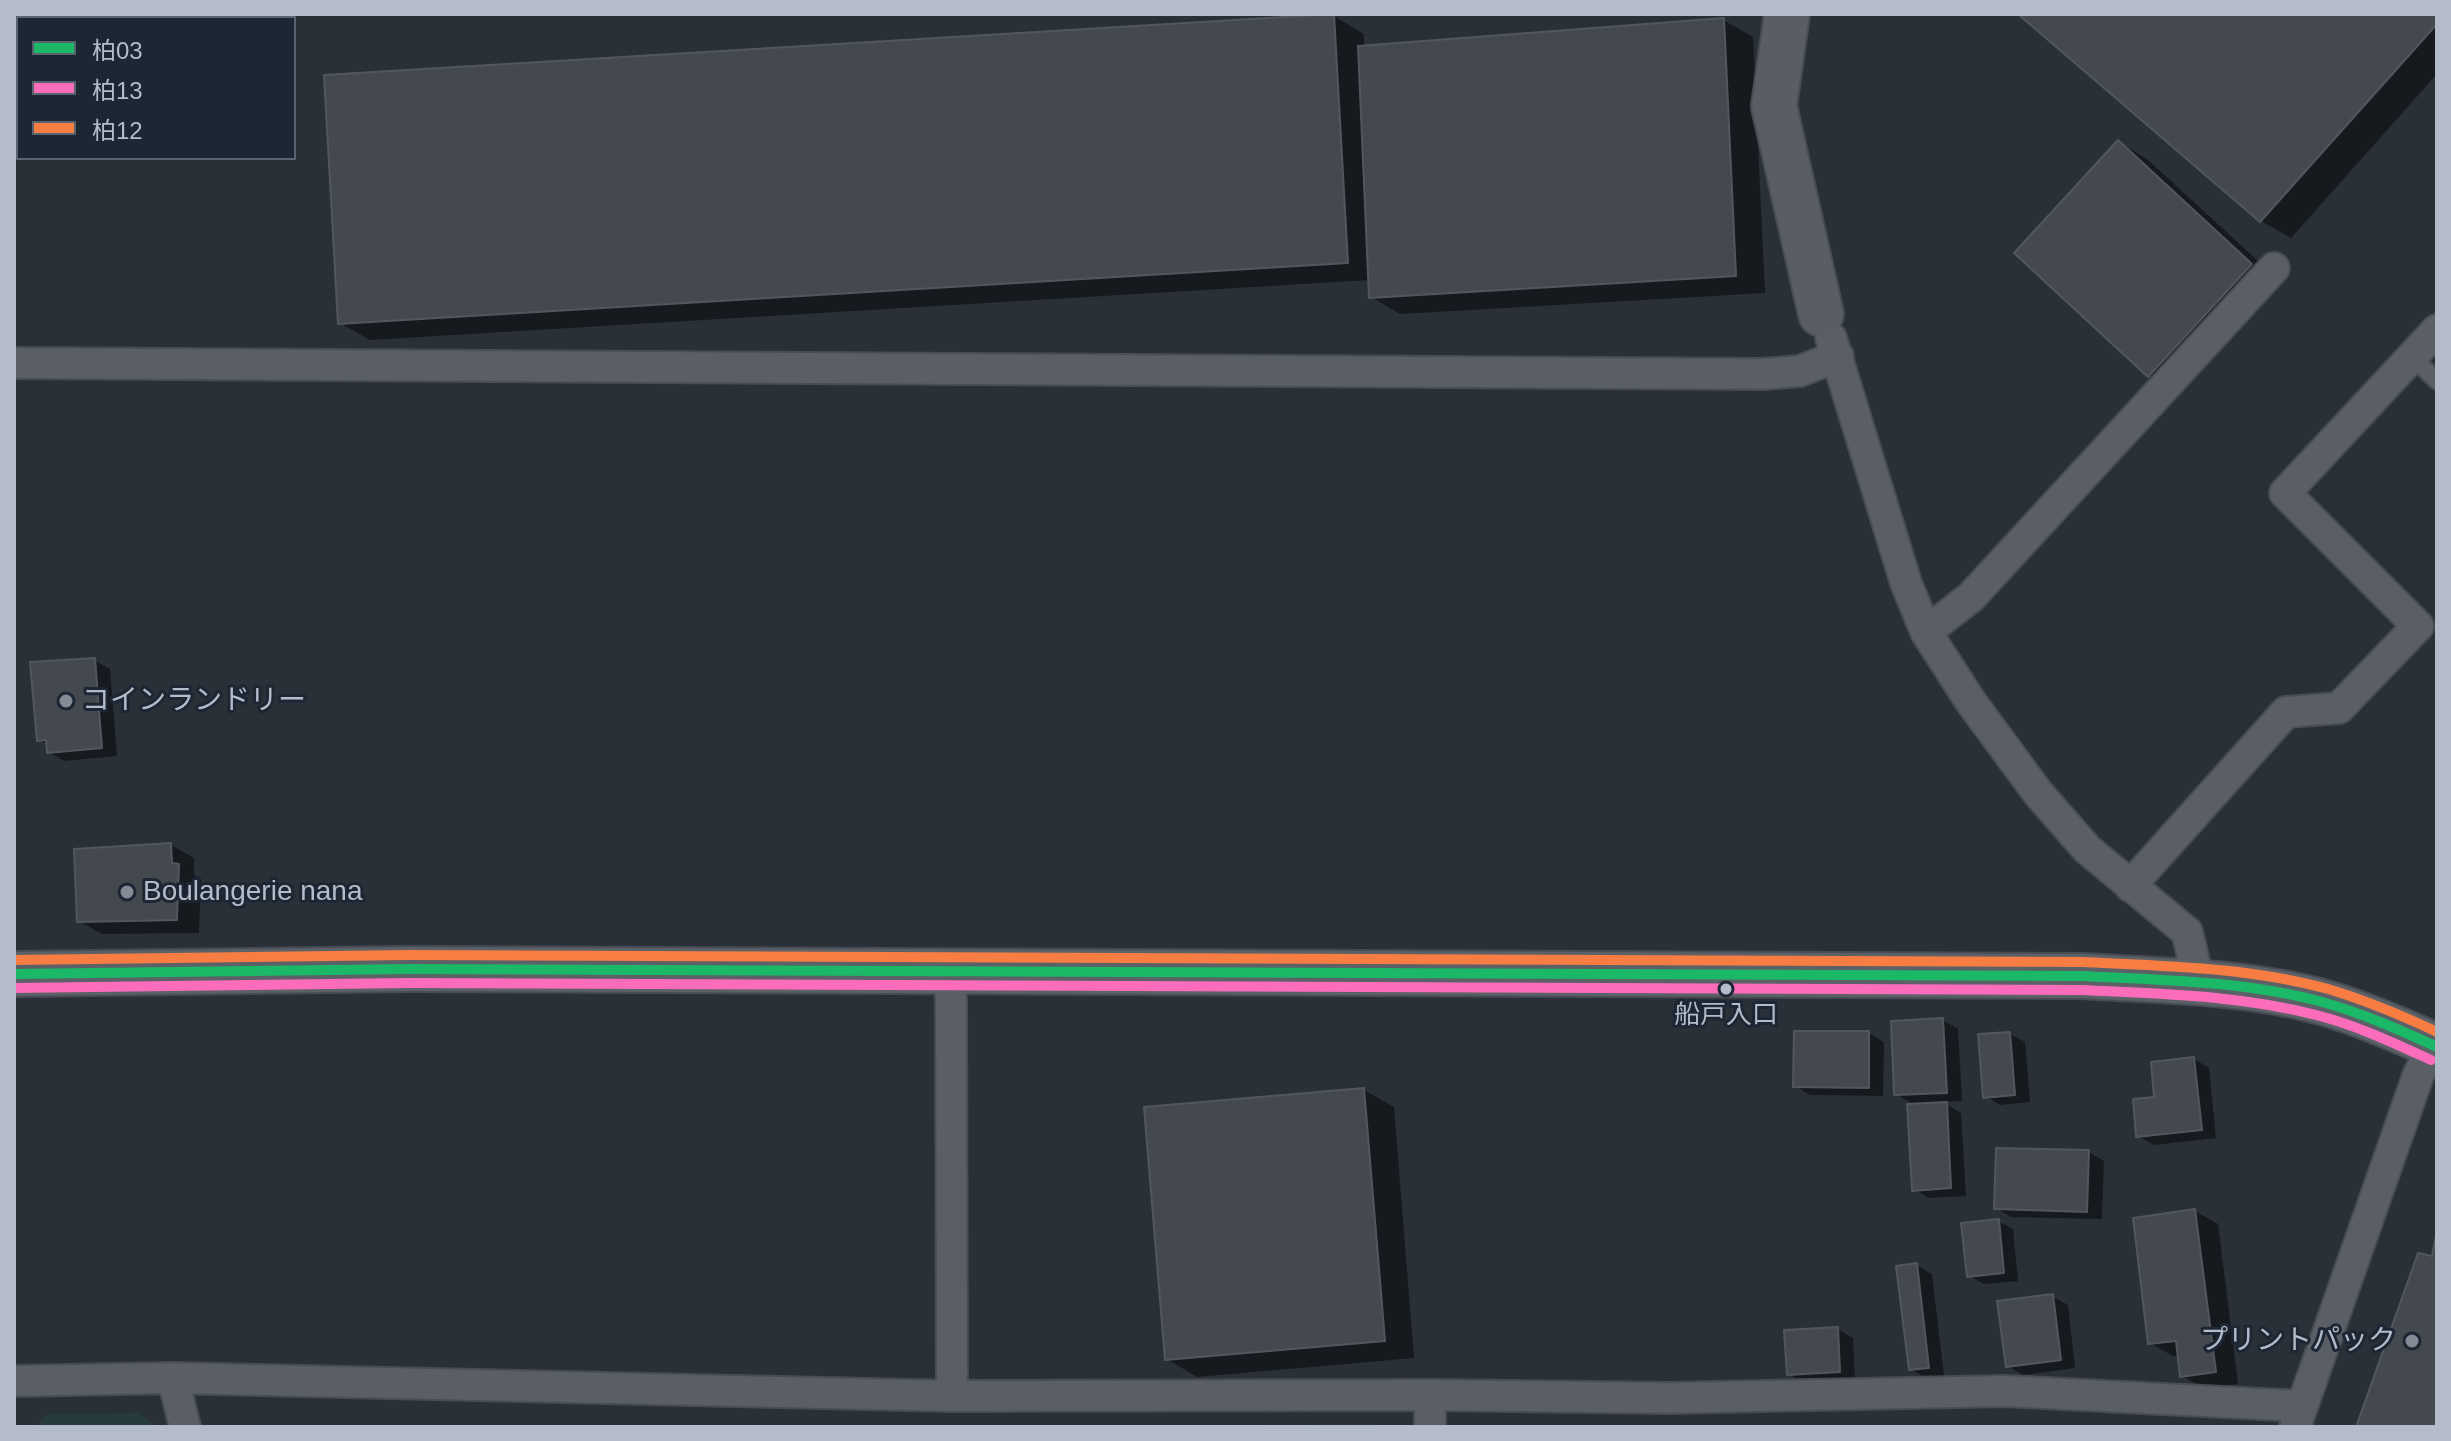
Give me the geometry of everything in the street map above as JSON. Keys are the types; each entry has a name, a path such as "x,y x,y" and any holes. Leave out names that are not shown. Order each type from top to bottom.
{"main road":[{"path":"14,974 409,969 2082,976 2261,990 2322,1002 2436,1045"}],"street":[{"path":"1787,14 1774,106 1821,314 1838,356 1906,583 1926,632 1971,702 2038,793 2087,849 2187,932 2199,983"},
{"path":"1926,632 1971,597 2274,268"},
{"path":"2130,886 2286,712 2339,708 2418,626 2285,493 2437,330"},
{"path":"14,363 1763,374 1800,371 1838,356"},
{"path":"948,972 951,999 952,1396"},
{"path":"14,1381 173,1378 952,1396 1670,1398 2004,1391 2299,1416 2419,1073 2436,1045"},
{"path":"173,1378 185,1427"},
{"path":"1430,1395 1430,1427"}],"lane":[{"path":"2412,357 2437,381"}],"green space":[{"path":"139,1413 157,1427 35,1427 46,1414"},
{"path":"1377,1424 1380,1427 1188,1427 1188,1425"}],"building":[{"path":"1334,14 1348,263 338,324 324,75"},
{"path":"2018,14 2437,14 2437,24 2260,222"},
{"path":"1724,18 1736,276 1369,298 1358,46"},
{"path":"2118,140 2252,264 2148,377 2014,253"},
{"name":"コインランドリー","path":"95,658 102,748 47,753 46,740 37,741 30,662"},
{"name":"Boulangerie nana","path":"171,843 172,863 179,864 177,920 77,922 74,849"},
{"path":"1943,1018 1947,1093 1894,1095 1891,1021"},
{"path":"1794,1031 1869,1031 1869,1088 1793,1087"},
{"path":"2010,1032 2015,1095 1983,1098 1978,1034"},
{"path":"2194,1057 2202,1130 2136,1137 2133,1099 2154,1097 2151,1062"},
{"path":"1364,1088 1385,1341 1165,1360 1144,1107"},
{"path":"1947,1102 1951,1188 1912,1191 1907,1104"},
{"path":"1996,1148 2089,1150 2087,1212 1994,1209"},
{"path":"2195,1209 2216,1372 2180,1377 2176,1341 2148,1344 2133,1218"},
{"path":"1999,1219 2004,1273 1967,1277 1961,1223"},
{"name":"プリントパック","path":"2437,1231 2437,1427 2356,1427 2418,1253 2432,1256"},
{"path":"1917,1263 1929,1368 1909,1370 1896,1266"},
{"path":"2053,1294 2061,1360 2006,1367 1997,1301"},
{"path":"1838,1327 1840,1372 1787,1375 1784,1330"}],"transit line":[{"name":"柏12","path":"14,960 409,955 2082,962 2206,969 2298,982 2356,998 2437,1032"},
{"name":"柏03","path":"14,974 409,969 2082,976 2203,983 2293,995 2352,1011 2437,1047"},
{"name":"柏13","path":"14,988 409,983 2082,990 2199,996 2287,1008 2346,1024 2431,1060"}],"place":[{"name":"コインランドリー","path":"66,701"},
{"name":"Boulangerie nana","path":"127,892"},
{"name":"船戸入口","path":"1726,989"},
{"name":"プリントパック","path":"2412,1341"}]}
